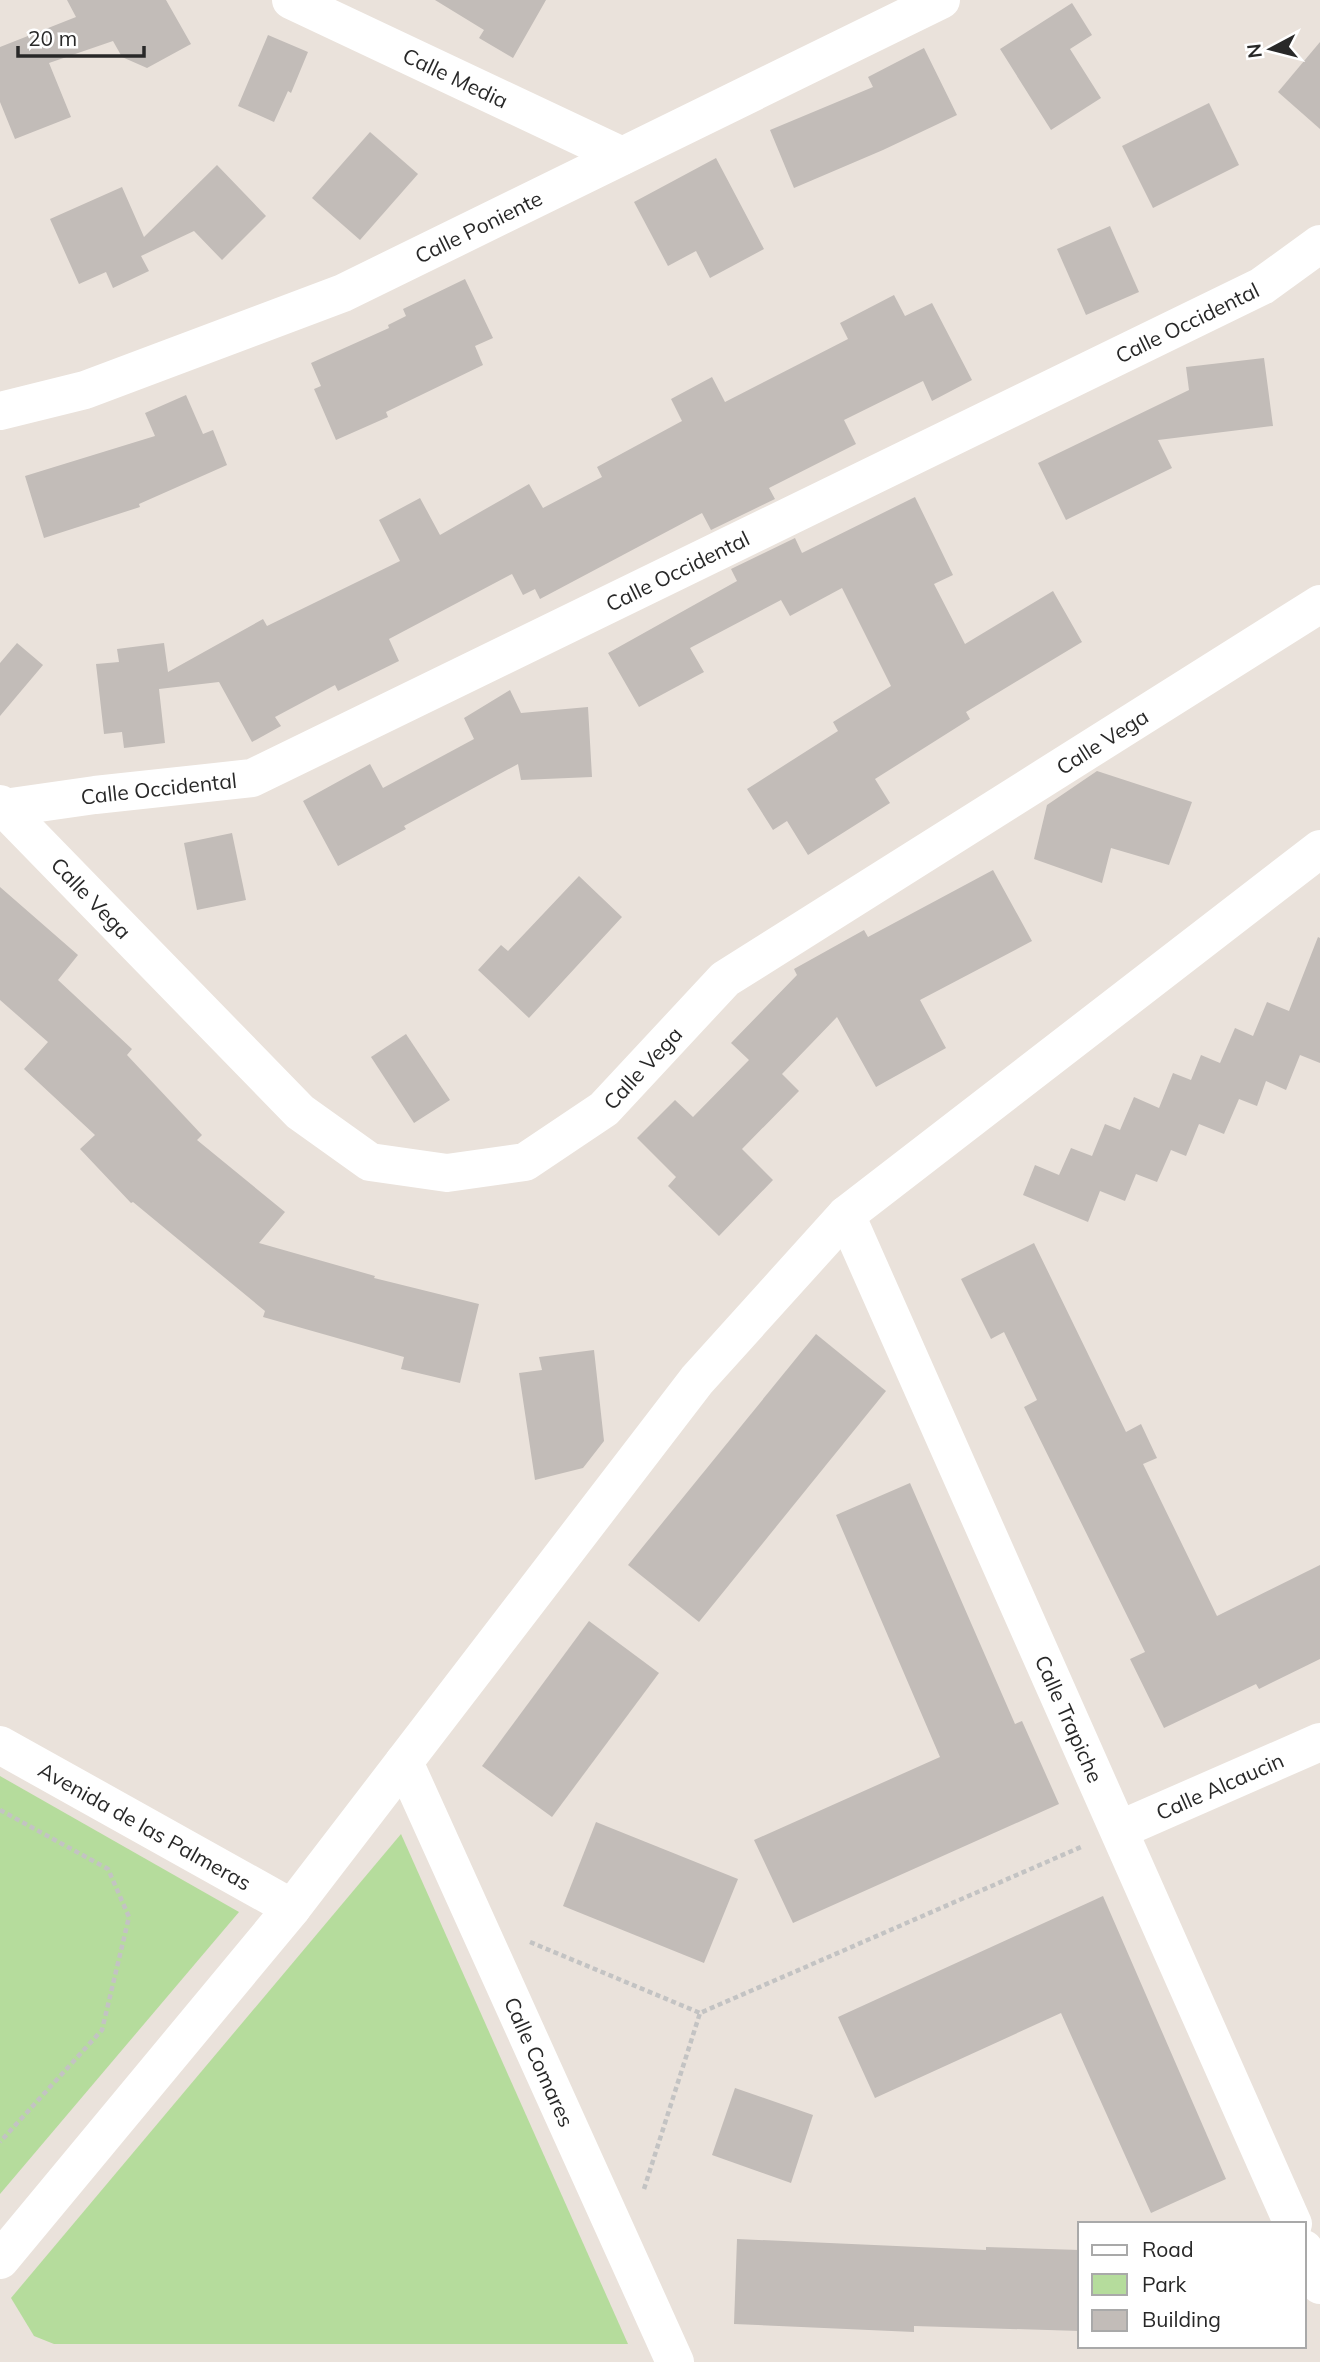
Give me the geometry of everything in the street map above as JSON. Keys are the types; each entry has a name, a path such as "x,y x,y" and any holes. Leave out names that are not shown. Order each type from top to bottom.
{"street":[{"name":"Calle Media","path":"291,0 622,156"},
{"name":"Calle Poniente","path":"0,411 85,390 343,293 941,0"},
{"name":"Calle Occidental","path":"2,806 252,778 1262,286 1320,244"},
{"name":"Calle Vega","path":"2,806 300,1112 370,1162 447,1173 525,1162 604,1109 726,979 1320,604"},
{"path":"0,2260 292,1908 697,1380 846,1215 1320,849"},
{"name":"Calle Trapiche","path":"846,1215 1292,2222"},
{"name":"Calle Alcaucin","path":"1119,1830 1320,1742"},
{"name":"Avenida de las Palmeras","path":"0,1745 292,1908"},
{"name":"Calle Comares","path":"404,1762 675,2362"},
{"path":"1306,2254 1320,2285"}],"path":[{"path":"0,1810 108,1869 129,1917 102,2030 0,2143"},
{"path":"475,1920 700,2013 1119,1830"},
{"path":"624,2250 700,2013"}],"green space":[{"path":"0,1776 239,1912 0,2194"},
{"path":"401,1834 628,2344 54,2344 34,2336 11,2298"}],"building":[{"path":"67,0 166,0 191,44 147,68 122,57 113,41 49,63 71,117 15,139 0,102 0,47 76,17"},
{"path":"435,0 546,0 513,58 479,38 484,30"},
{"path":"1072,3 1092,35 1070,49 1101,98 1051,130 1000,49"},
{"path":"268,35 308,52 291,93 288,91 274,122 238,106"},
{"path":"1320,42 1320,129 1278,92"},
{"path":"924,48 957,115 794,188 770,130 873,87 868,77"},
{"path":"1209,103 1239,165 1153,208 1122,146"},
{"path":"370,132 418,174 360,240 312,198"},
{"path":"716,158 764,249 710,278 696,251 668,266 634,202"},
{"path":"217,165 266,216 222,260 194,231 141,256 149,271 113,288 106,272 79,284 50,219 122,187 144,237"},
{"path":"1110,226 1139,292 1086,315 1057,249"},
{"path":"465,279 493,338 475,346 483,365 386,412 388,417 336,440 314,389 321,386 311,363 389,328 388,325 406,316 403,309"},
{"path":"894,295 905,316 932,303 972,380 932,401 923,381 844,420 856,444 769,488 775,499 711,530 702,513 540,599 535,589 523,595 512,574 389,639 399,661 338,691 335,685 275,717 281,726 252,742 219,682 159,689 165,743 124,748 122,732 104,734 96,664 119,662 117,649 164,643 168,672 263,619 267,626 400,561 379,520 420,498 440,535 529,484 543,508 602,477 597,467 682,421 671,399 712,377 725,402 848,339 840,323"},
{"path":"1264,358 1273,426 1158,440 1172,468 1066,520 1038,463 1189,390 1186,367"},
{"path":"186,395 203,434 213,430 227,465 139,504 140,507 44,538 25,476 155,436 145,413"},
{"path":"915,497 953,575 934,584 965,644 1053,591 1082,642 966,712 970,719 875,779 890,803 808,855 787,821 773,830 747,789 838,731 833,722 891,686 842,588 790,616 781,600 690,648 704,672 639,707 608,653 737,581 731,569 795,538 802,553"},
{"path":"17,643 43,665 0,716 0,663"},
{"path":"510,690 521,713 588,707 592,777 521,780 518,764 404,826 406,829 338,866 303,801 370,764 383,788 474,739 464,718"},
{"path":"1097,771 1192,802 1169,865 1111,848 1102,883 1034,859 1047,805"},
{"path":"232,833 246,900 197,910 184,843"},
{"path":"993,870 1032,941 920,1000 946,1048 876,1087 837,1017 782,1074 799,1091 742,1149 773,1180 719,1236 668,1186 676,1177 637,1138 675,1100 693,1117 749,1060 731,1043 797,975 794,969 864,930 868,937"},
{"path":"579,876 622,917 529,1018 478,970 501,945 508,951"},
{"path":"0,887 78,955 58,980 132,1049 127,1055 202,1135 197,1140 285,1212 259,1243 375,1276 374,1278 479,1304 460,1383 401,1369 404,1357 263,1317 265,1311 131,1203 80,1149 95,1135 24,1069 48,1042 0,1000"},
{"path":"1318,937 1320,1063 1300,1055 1286,1090 1266,1081 1257,1106 1239,1099 1224,1134 1199,1124 1186,1156 1171,1150 1157,1182 1136,1174 1125,1201 1100,1191 1088,1222 1023,1195 1035,1165 1059,1175 1071,1148 1092,1156 1105,1124 1120,1130 1134,1097 1159,1108 1173,1073 1191,1080 1201,1055 1220,1063 1235,1028 1253,1036 1267,1002 1289,1011"},
{"path":"406,1034 450,1100 414,1123 371,1057"},
{"path":"1034,1243 1126,1432 1141,1424 1157,1458 1143,1464 1217,1616 1320,1565 1320,1659 1259,1689 1256,1684 1164,1728 1130,1659 1145,1652 1024,1407 1037,1400 1004,1332 991,1339 961,1279"},
{"path":"816,1334 886,1391 699,1622 628,1565"},
{"path":"594,1350 604,1441 583,1468 535,1480 519,1373 542,1370 539,1357"},
{"path":"910,1483 1015,1724 1022,1721 1059,1804 793,1923 754,1840 940,1757 836,1515"},
{"path":"589,1621 659,1673 552,1817 482,1766"},
{"path":"596,1822 738,1879 704,1963 563,1906"},
{"path":"1103,1896 1226,2179 1151,2213 1061,2013 875,2098 838,2017"},
{"path":"735,2088 813,2115 791,2183 712,2155"},
{"path":"737,2239 986,2250 986,2247 1078,2250 1078,2331 914,2326 914,2332 734,2324"}]}
